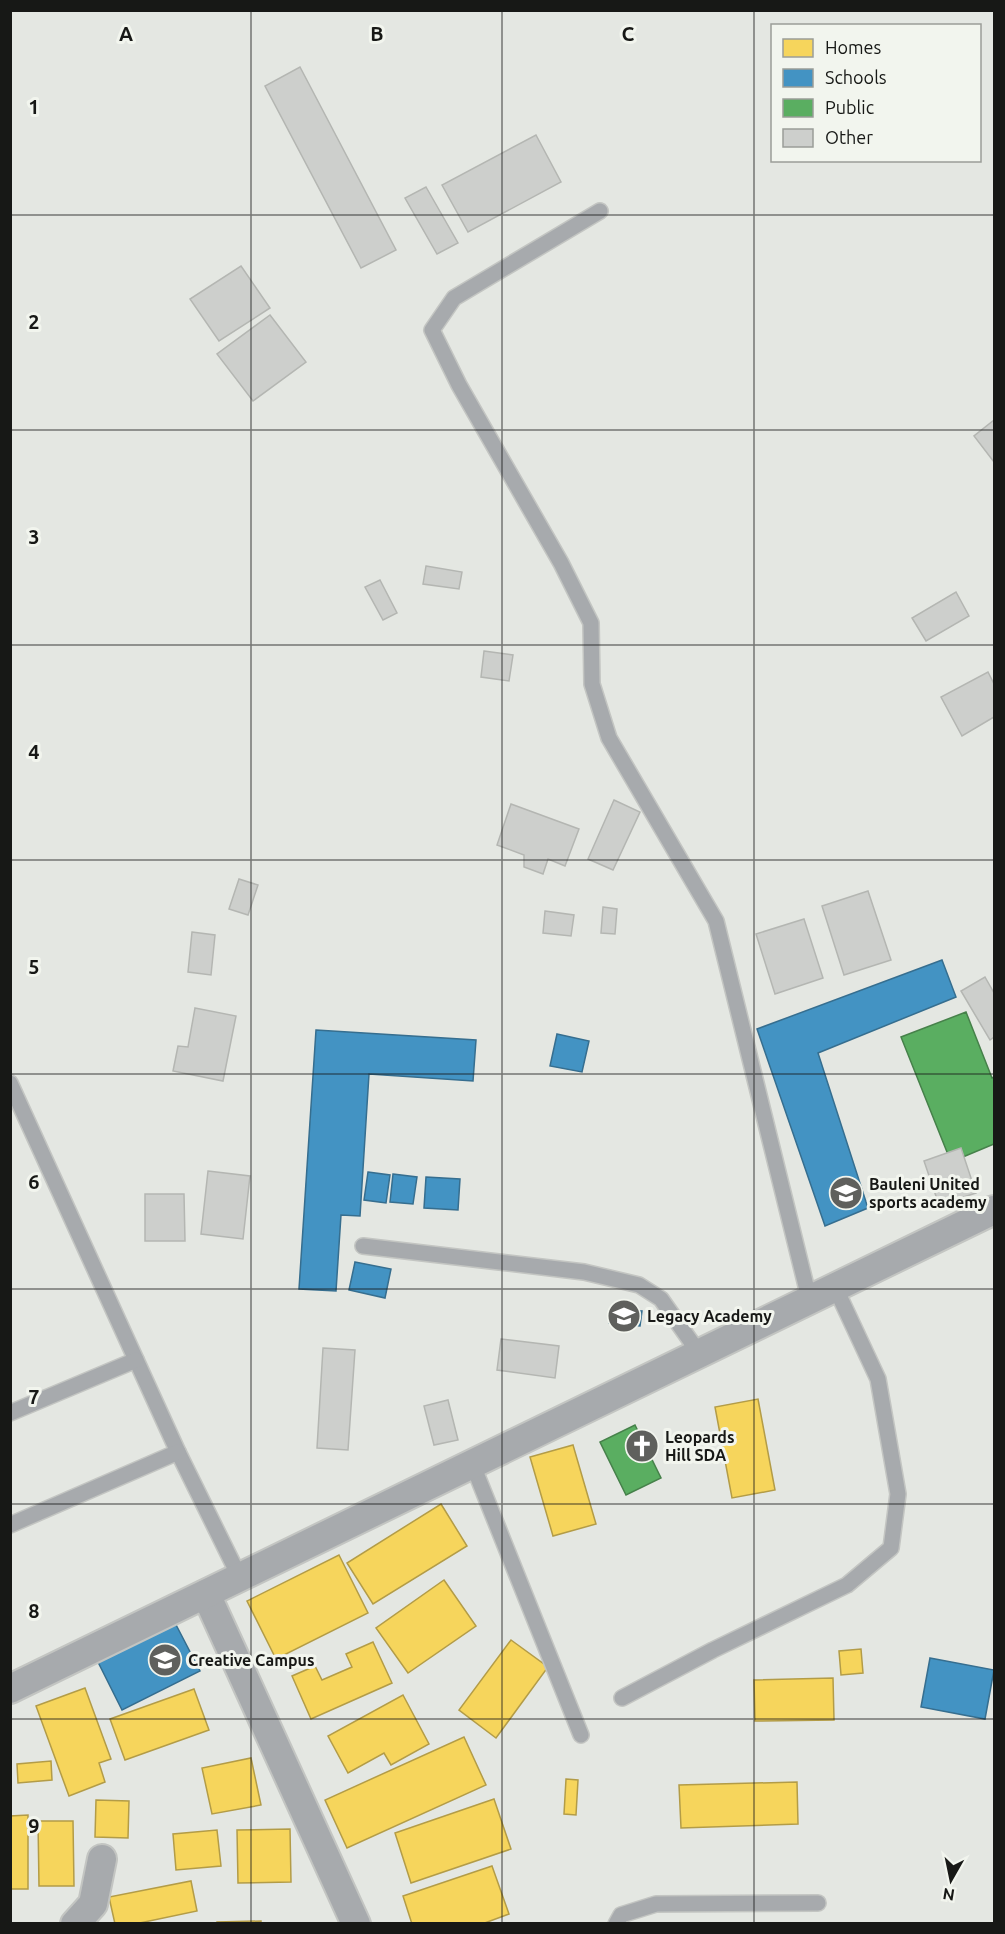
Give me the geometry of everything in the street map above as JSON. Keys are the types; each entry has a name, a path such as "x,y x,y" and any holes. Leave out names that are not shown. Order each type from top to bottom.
{"street":[{"path":"10,1689 699,1353 810,1302 994,1210"},
{"path":"206,1594 356,1923"},
{"path":"75,1923 93,1904 102,1860"}],"lane":[{"path":"600,211 454,298 432,330 465,394 561,563 591,623 592,684 609,738 716,921 810,1302"},
{"path":"10,1083 178,1452 239,1576"},
{"path":"363,1246 584,1272 639,1285 661,1299 699,1353"},
{"path":"622,1698 713,1650 847,1585 891,1548 898,1494 878,1379 836,1289"},
{"path":"10,1413 136,1360"},
{"path":"10,1525 178,1452"},
{"path":"472,1463 581,1735"},
{"path":"616,1923 621,1915 656,1904 818,1903"}],"building: Homes":[{"path":"758,1399 775,1490 732,1498 715,1407"},
{"path":"573,1445 596,1524 553,1536 530,1457"},
{"path":"441,1504 467,1546 373,1604 347,1563"},
{"path":"339,1555 368,1613 276,1659 247,1601"},
{"path":"444,1580 476,1626 408,1673 376,1628"},
{"path":"511,1640 548,1667 496,1738 459,1710"},
{"path":"373,1642 392,1683 311,1719 292,1676 315,1666 322,1680 352,1667 346,1654"},
{"path":"861,1649 863,1673 841,1675 839,1651"},
{"path":"833,1678 834,1720 755,1721 754,1680"},
{"path":"85,1688 111,1759 99,1763 105,1782 69,1796 36,1706"},
{"path":"194,1689 209,1730 125,1760 110,1719"},
{"path":"403,1695 429,1744 391,1765 384,1753 348,1773 328,1736"},
{"path":"464,1737 486,1785 347,1848 325,1800"},
{"path":"251,1758 261,1805 212,1814 202,1768"},
{"path":"51,1761 52,1780 18,1783 17,1764"},
{"path":"566,1779 578,1780 576,1815 564,1814"},
{"path":"797,1782 798,1824 681,1828 679,1785"},
{"path":"494,1799 511,1849 411,1883 395,1833"},
{"path":"96,1800 129,1801 128,1838 95,1837"},
{"path":"28,1815 28,1889 10,1889 10,1816"},
{"path":"38,1821 73,1821 74,1886 39,1886"},
{"path":"290,1829 291,1882 238,1883 237,1830"},
{"path":"217,1830 221,1866 176,1870 173,1834"},
{"path":"492,1866 509,1914 482,1924 412,1924 403,1896"},
{"path":"191,1881 197,1911 135,1924 115,1924 109,1897"},
{"path":"261,1921 261,1924 217,1924 217,1922"}],"building: Schools":[{"path":"942,960 956,997 818,1053 868,1208 825,1226 757,1029"},
{"path":"316,1030 476,1040 473,1081 369,1074 360,1216 341,1215 336,1291 299,1289"},
{"path":"557,1034 589,1041 582,1072 550,1066"},
{"path":"368,1172 390,1175 386,1203 364,1200"},
{"path":"393,1174 417,1177 413,1204 390,1202"},
{"path":"426,1177 460,1179 458,1210 424,1208"},
{"path":"355,1262 391,1269 385,1298 349,1290"},
{"path":"610,1309 642,1311 640,1326 609,1323"},
{"path":"173,1619 200,1671 122,1710 96,1658"},
{"path":"930,1658 994,1670 985,1719 921,1707"}],"building: Public":[{"path":"966,1012 992,1078 994,1077 994,1144 951,1162 901,1037"},
{"path":"635,1425 661,1478 626,1495 600,1442"}],"building: Other":[{"path":"300,67 396,250 361,268 265,86"},
{"path":"536,135 561,182 468,232 442,185"},
{"path":"426,187 458,243 437,254 405,198"},
{"path":"241,266 270,308 219,341 190,299"},
{"path":"270,315 306,362 253,401 217,354"},
{"path":"994,420 994,462 974,436"},
{"path":"426,566 462,572 459,589 423,584"},
{"path":"380,580 397,613 383,620 365,587"},
{"path":"956,592 969,616 926,641 912,618"},
{"path":"484,651 513,655 509,681 481,677"},
{"path":"988,672 994,684 994,717 962,736 941,697"},
{"path":"614,800 640,812 613,870 588,859"},
{"path":"511,804 579,829 565,866 548,859 543,874 524,867 524,855 497,845"},
{"path":"239,879 258,885 248,915 229,909"},
{"path":"868,891 891,960 844,975 822,906"},
{"path":"603,907 617,909 615,934 601,933"},
{"path":"545,911 574,915 571,936 543,933"},
{"path":"804,919 823,978 775,994 756,934"},
{"path":"192,932 215,935 211,975 188,972"},
{"path":"985,977 994,993 994,1037 990,1040 961,991"},
{"path":"195,1008 236,1016 223,1081 173,1071 178,1046 188,1047"},
{"path":"961,1148 976,1193 939,1205 924,1161"},
{"path":"208,1171 250,1176 243,1239 201,1234"},
{"path":"145,1194 184,1194 185,1241 145,1241"},
{"path":"501,1339 559,1346 555,1378 497,1370"},
{"path":"323,1348 355,1350 348,1450 317,1448"},
{"path":"448,1400 458,1440 434,1445 424,1406"}],"place":[{"name":"Bauleni United sports academy","path":"846,1193"},
{"name":"Legacy Academy","path":"624,1316"},
{"name":"Leopards Hill SDA","path":"642,1446"},
{"name":"Creative Campus","path":"165,1660"}]}
